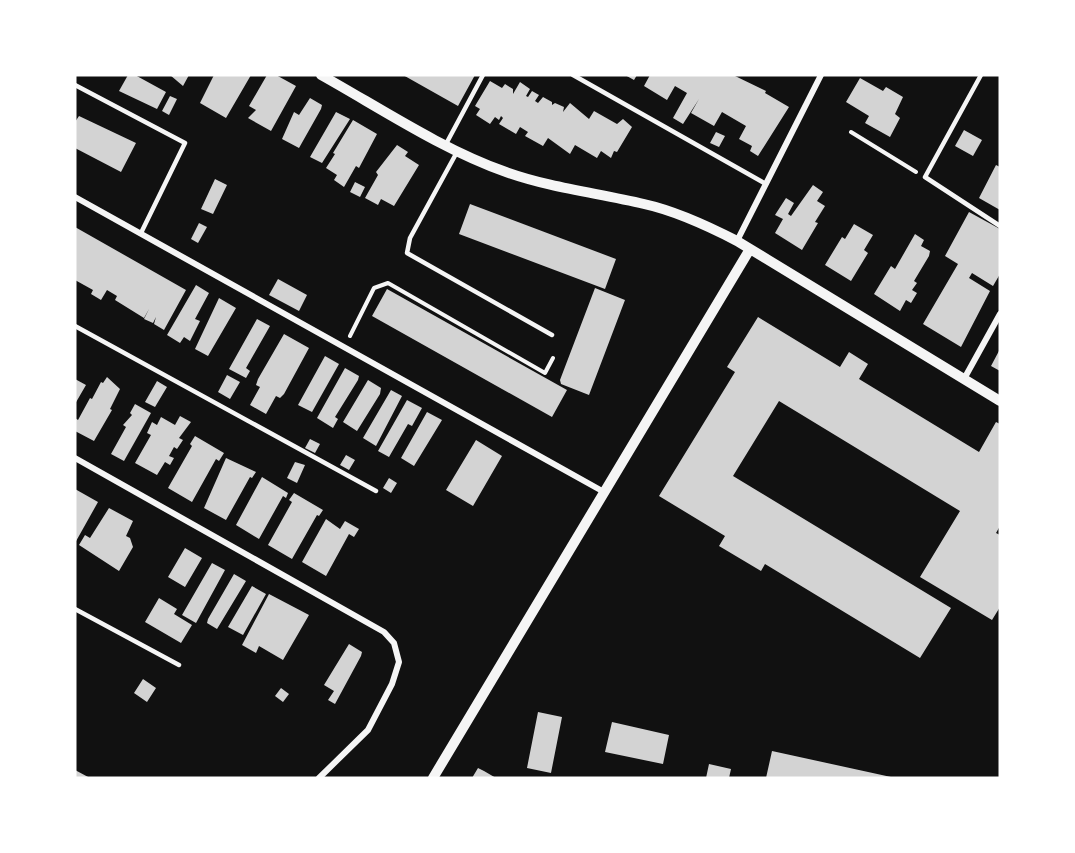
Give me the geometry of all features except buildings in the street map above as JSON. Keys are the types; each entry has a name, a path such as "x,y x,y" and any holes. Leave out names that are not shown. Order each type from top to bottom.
{"street":[{"path":"321,75 458,151 506,172 544,184 647,204 737,241 1000,401"},
{"path":"737,241 818,76"},
{"path":"75,197 604,492"},
{"path":"434,778 750,249"},
{"path":"964,379 1000,314"},
{"path":"75,458 384,632 394,643 399,662 392,684 368,730 319,778"}],"lane":[{"path":"446,144 483,75"},
{"path":"573,75 766,184"},
{"path":"981,75 925,177 1000,226"},
{"path":"75,85 185,143 141,233"},
{"path":"458,151 410,238 407,253 552,335"},
{"path":"75,326 376,492"},
{"path":"75,609 179,665"}],"path":[{"path":"851,132 925,177"},
{"path":"349,338 374,288 388,283 545,373 553,358"}]}
